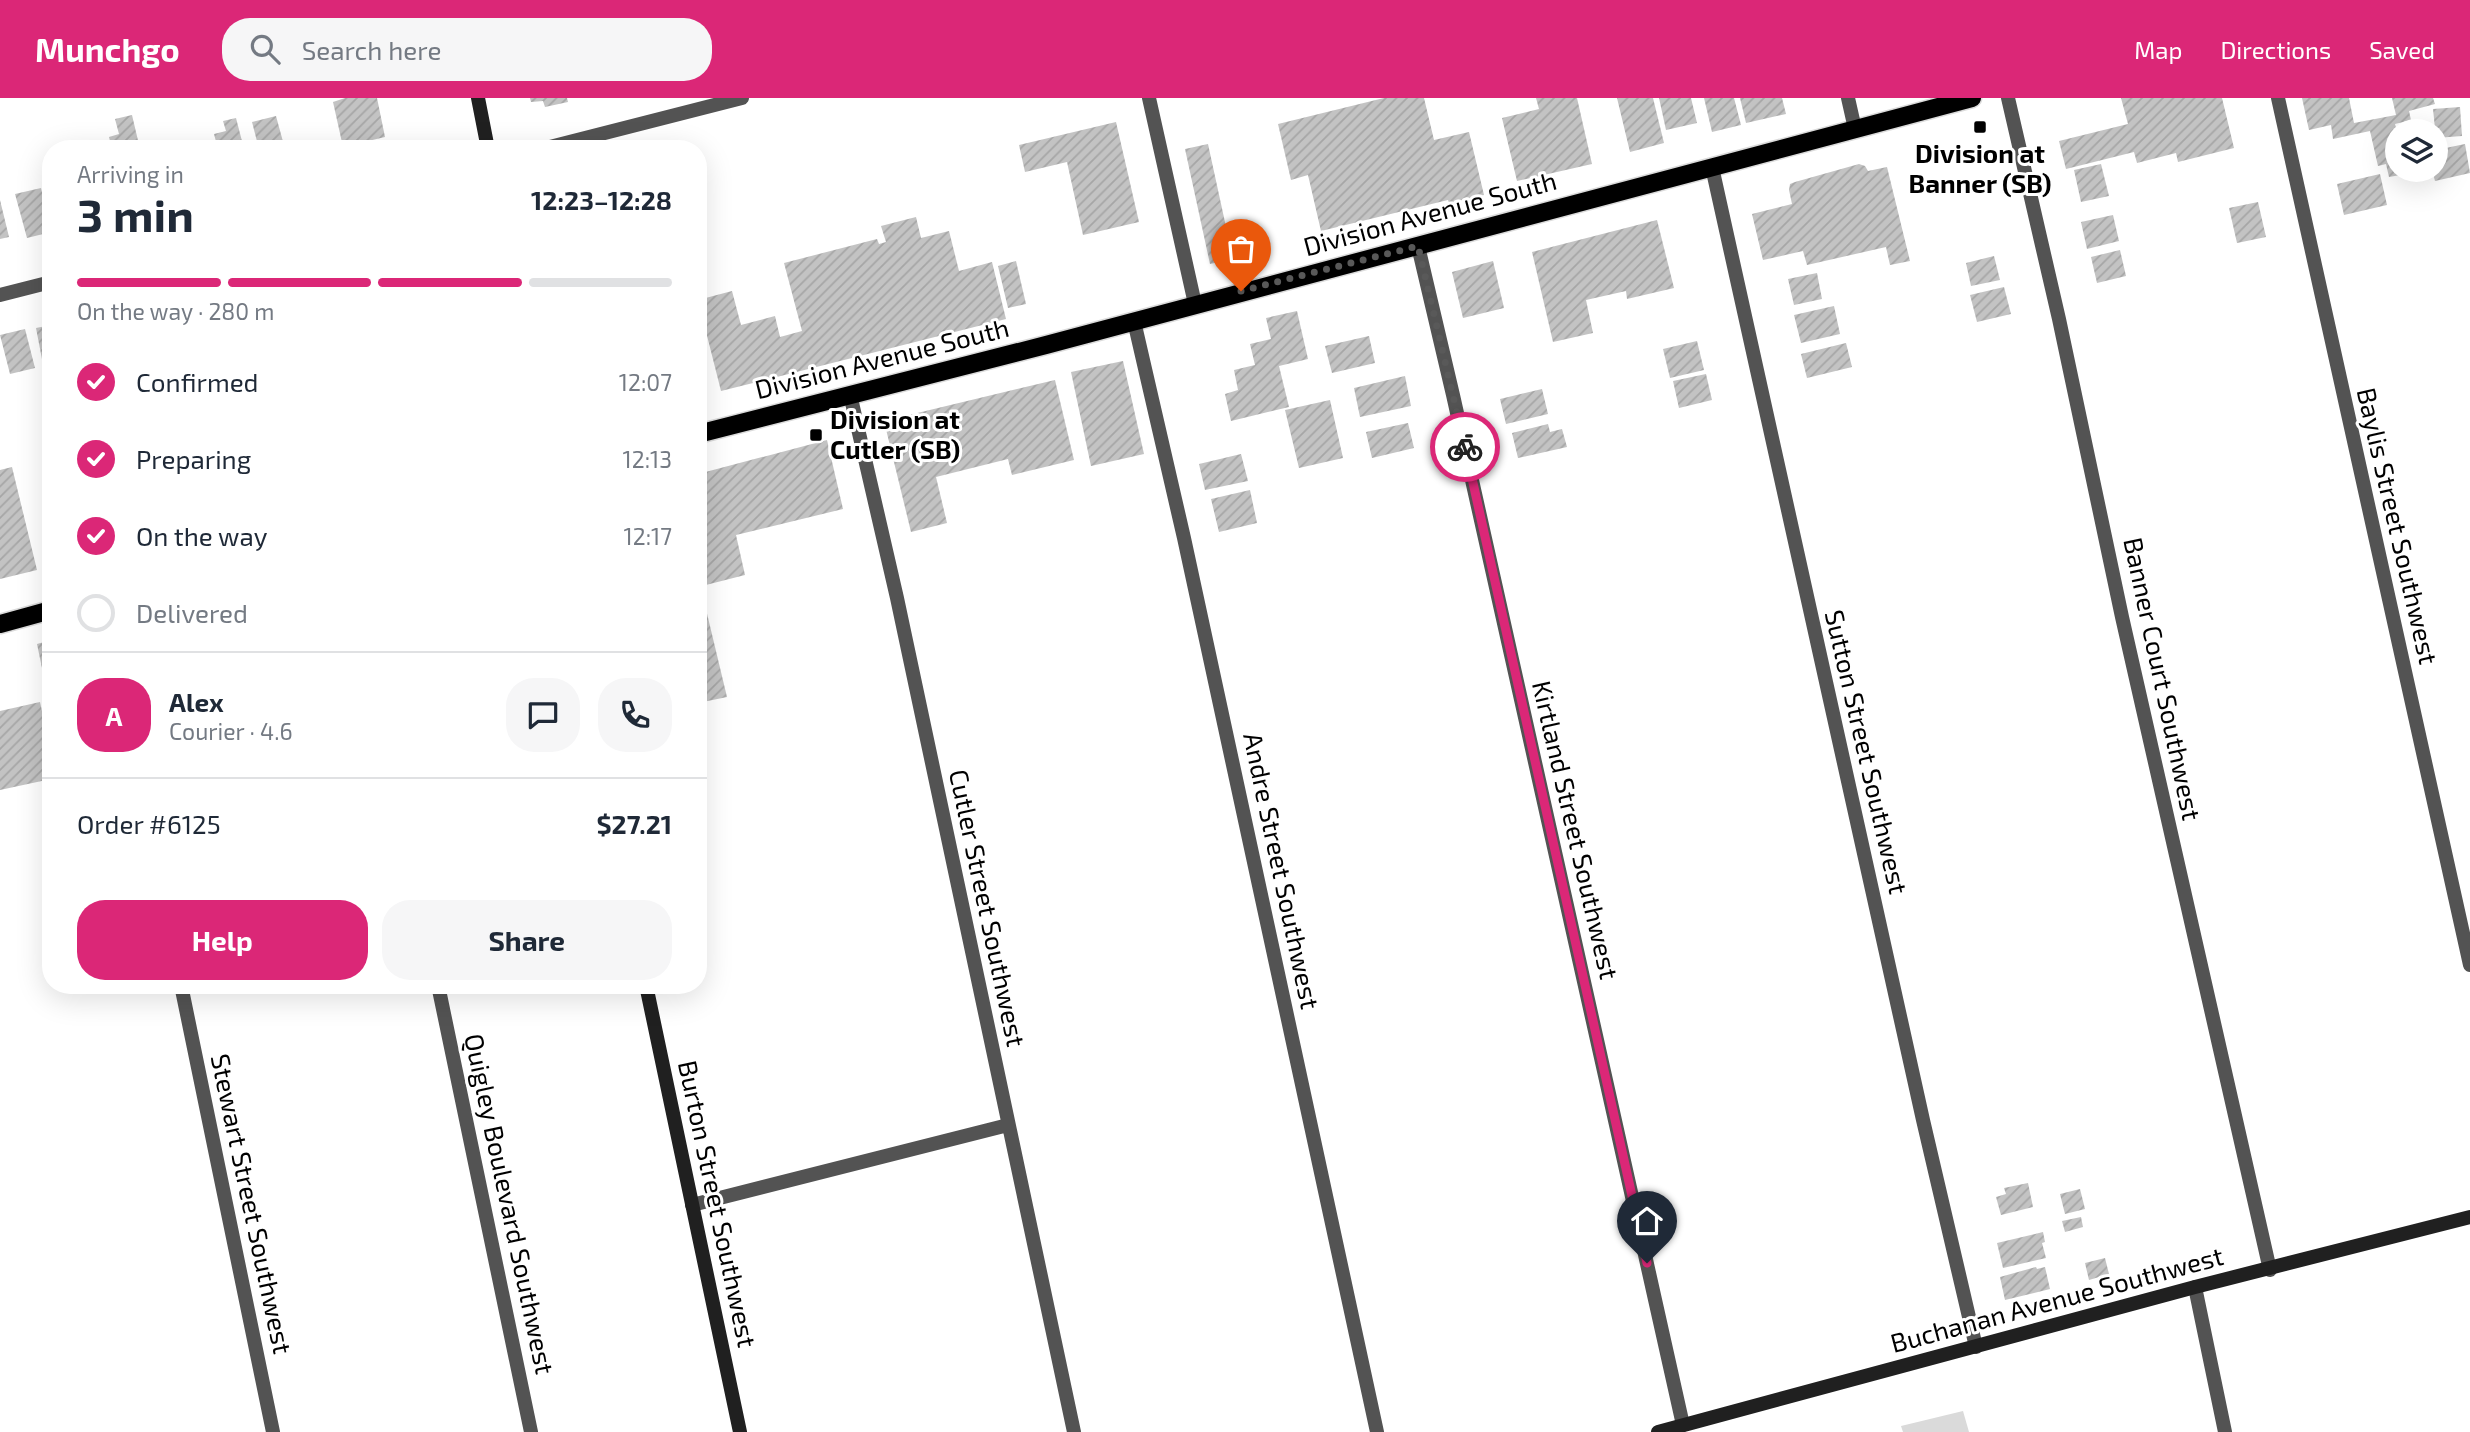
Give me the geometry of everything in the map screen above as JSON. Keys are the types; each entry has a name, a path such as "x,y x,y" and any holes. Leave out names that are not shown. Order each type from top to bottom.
{"main road":[{"name":"Division Avenue South","path":"707,432 1972,98"},
{"path":"0,624 42,612"}],"street":[{"path":"478,98 486,140"},
{"path":"577,140 741,98"},
{"path":"1149,98 1195,304"},
{"path":"1848,98 1855,129"},
{"name":"Banner Court Southwest","path":"2008,98 2270,1270"},
{"name":"Baylis Street Southwest","path":"2278,98 2470,965"},
{"name":"Sutton Street Southwest","path":"1712,167 1923,1120 1976,1347"},
{"name":"Kirtland Street Southwest","path":"1418,246 1683,1425"},
{"path":"0,295 42,284"},
{"name":"Andre Street Southwest","path":"1134,321 1184,538 1377,1432"},
{"name":"Cutler Street Southwest","path":"850,394 897,598 1074,1432"},
{"name":"Stewart Street Southwest","path":"183,994 273,1432"},
{"name":"Quigley Boulevard Southwest","path":"440,994 531,1432"},
{"name":"Burton Street Southwest","path":"648,994 740,1432"},
{"path":"692,1205 1007,1125"},
{"name":"Buchanan Avenue Southwest","path":"1658,1432 2195,1287 2470,1217"},
{"path":"2195,1287 2225,1432"}],"shaded area":[{"path":"1963,1411 1969,1432 1903,1432 1901,1426"}],"building":[{"path":"345,98 377,98 385,137 372,140 341,140 333,102"},
{"path":"530,98 567,98 568,102 545,107 543,101 531,102"},
{"path":"1384,98 1424,98 1434,140 1469,132 1484,195 1449,203 1448,200 1321,231 1308,175 1291,180 1278,124"},
{"path":"1536,98 1577,98 1592,164 1517,181 1502,118 1539,109"},
{"path":"1617,98 1653,98 1664,143 1630,152"},
{"path":"1659,98 1691,98 1697,123 1666,130"},
{"path":"1704,98 1734,98 1741,125 1712,132"},
{"path":"1740,98 1782,98 1786,114 1746,123"},
{"path":"2121,98 2222,98 2234,148 2178,162 2176,153 2137,163 2134,152 2066,169 2059,141 2128,124"},
{"path":"2302,98 2349,98 2354,123 2396,115 2392,98 2433,98 2435,104 2409,111 2411,119 2385,119 2385,164 2378,166 2370,131 2333,139 2331,125 2309,130"},
{"path":"2460,107 2462,136 2448,137 2448,119 2434,119 2433,109"},
{"path":"132,115 138,140 110,140 109,137 119,134 115,119"},
{"path":"276,116 283,140 257,140 252,122"},
{"path":"236,118 242,140 216,140 214,134 226,131 223,121"},
{"path":"1116,122 1139,222 1083,235 1067,162 1025,172 1019,145"},
{"path":"1208,144 1233,259 1210,264 1185,149"},
{"path":"2465,144 2470,173 2448,178 2448,148"},
{"path":"1859,164 1865,166 1868,171 1887,167 1910,261 1890,265 1886,247 1807,265 1803,251 1763,260 1752,214 1792,204 1790,184"},
{"path":"2101,164 2109,196 2081,202 2074,170"},
{"path":"2380,174 2387,205 2344,215 2337,184"},
{"path":"41,188 42,234 27,238 15,194"},
{"path":"0,200 9,237 0,239"},
{"path":"2258,202 2266,237 2237,243 2229,208"},
{"path":"2113,215 2119,241 2087,249 2081,222"},
{"path":"916,217 921,238 949,231 959,271 992,262 1006,319 721,391 707,336 707,298 732,291 741,325 775,316 780,337 802,331 784,263 877,239 879,244 886,242 881,226"},
{"path":"1657,220 1674,288 1627,299 1626,291 1586,300 1593,333 1553,342 1532,252"},
{"path":"2120,250 2126,276 2097,283 2091,257"},
{"path":"1994,256 2000,280 1971,286 1966,263"},
{"path":"1016,261 1026,304 1008,308 998,266"},
{"path":"1493,261 1504,308 1463,318 1452,272"},
{"path":"1817,273 1822,299 1794,305 1788,279"},
{"path":"2004,287 2011,314 1977,322 1970,295"},
{"path":"1834,306 1840,334 1801,343 1794,315"},
{"path":"1297,311 1308,359 1279,366 1289,407 1231,421 1225,394 1238,390 1234,370 1255,365 1250,344 1271,339 1266,318"},
{"path":"42,327 42,359 36,328"},
{"path":"25,329 35,368 10,374 0,335"},
{"path":"1369,336 1375,363 1332,373 1325,346"},
{"path":"1697,341 1704,370 1670,378 1663,349"},
{"path":"1846,343 1852,367 1807,378 1801,354"},
{"path":"1123,361 1144,454 1091,466 1071,372"},
{"path":"1706,374 1712,400 1679,408 1673,381"},
{"path":"1405,376 1411,406 1360,417 1354,388"},
{"path":"1055,380 1074,460 1012,475 1008,459 936,477 947,523 911,532 884,421"},
{"path":"1542,389 1548,414 1506,424 1500,399"},
{"path":"1330,400 1343,458 1299,468 1285,410"},
{"path":"1408,423 1414,448 1372,458 1366,432"},
{"path":"1548,424 1550,432 1562,429 1567,447 1518,458 1512,433"},
{"path":"827,440 843,509 736,535 745,575 707,585 707,472"},
{"path":"1241,454 1248,481 1205,490 1199,464"},
{"path":"12,467 37,570 0,579 0,470"},
{"path":"1250,490 1257,523 1219,532 1211,499"},
{"path":"707,614 727,697 707,701"},
{"path":"42,643 42,668 37,644"},
{"path":"40,702 42,781 0,790 0,711"},
{"path":"2028,1183 2033,1207 2001,1215 1996,1197 2006,1194 2004,1188"},
{"path":"2080,1189 2085,1209 2065,1214 2060,1194"},
{"path":"2081,1217 2083,1227 2065,1232 2062,1221"},
{"path":"2043,1232 2045,1242 2042,1243 2046,1258 2003,1268 1997,1243"},
{"path":"2105,1258 2109,1274 2089,1280 2085,1263"},
{"path":"2045,1267 2050,1289 2005,1300 2000,1277"}],"way so far":[{"path":"1241,291 1418,246 1465,447"}],"place":[{"name":"Division at Banner (SB)","path":"1980,127"},
{"name":"Division at Cutler (SB)","path":"816,435"}],"route":[{"path":"1465,447 1647,1263"}]}
